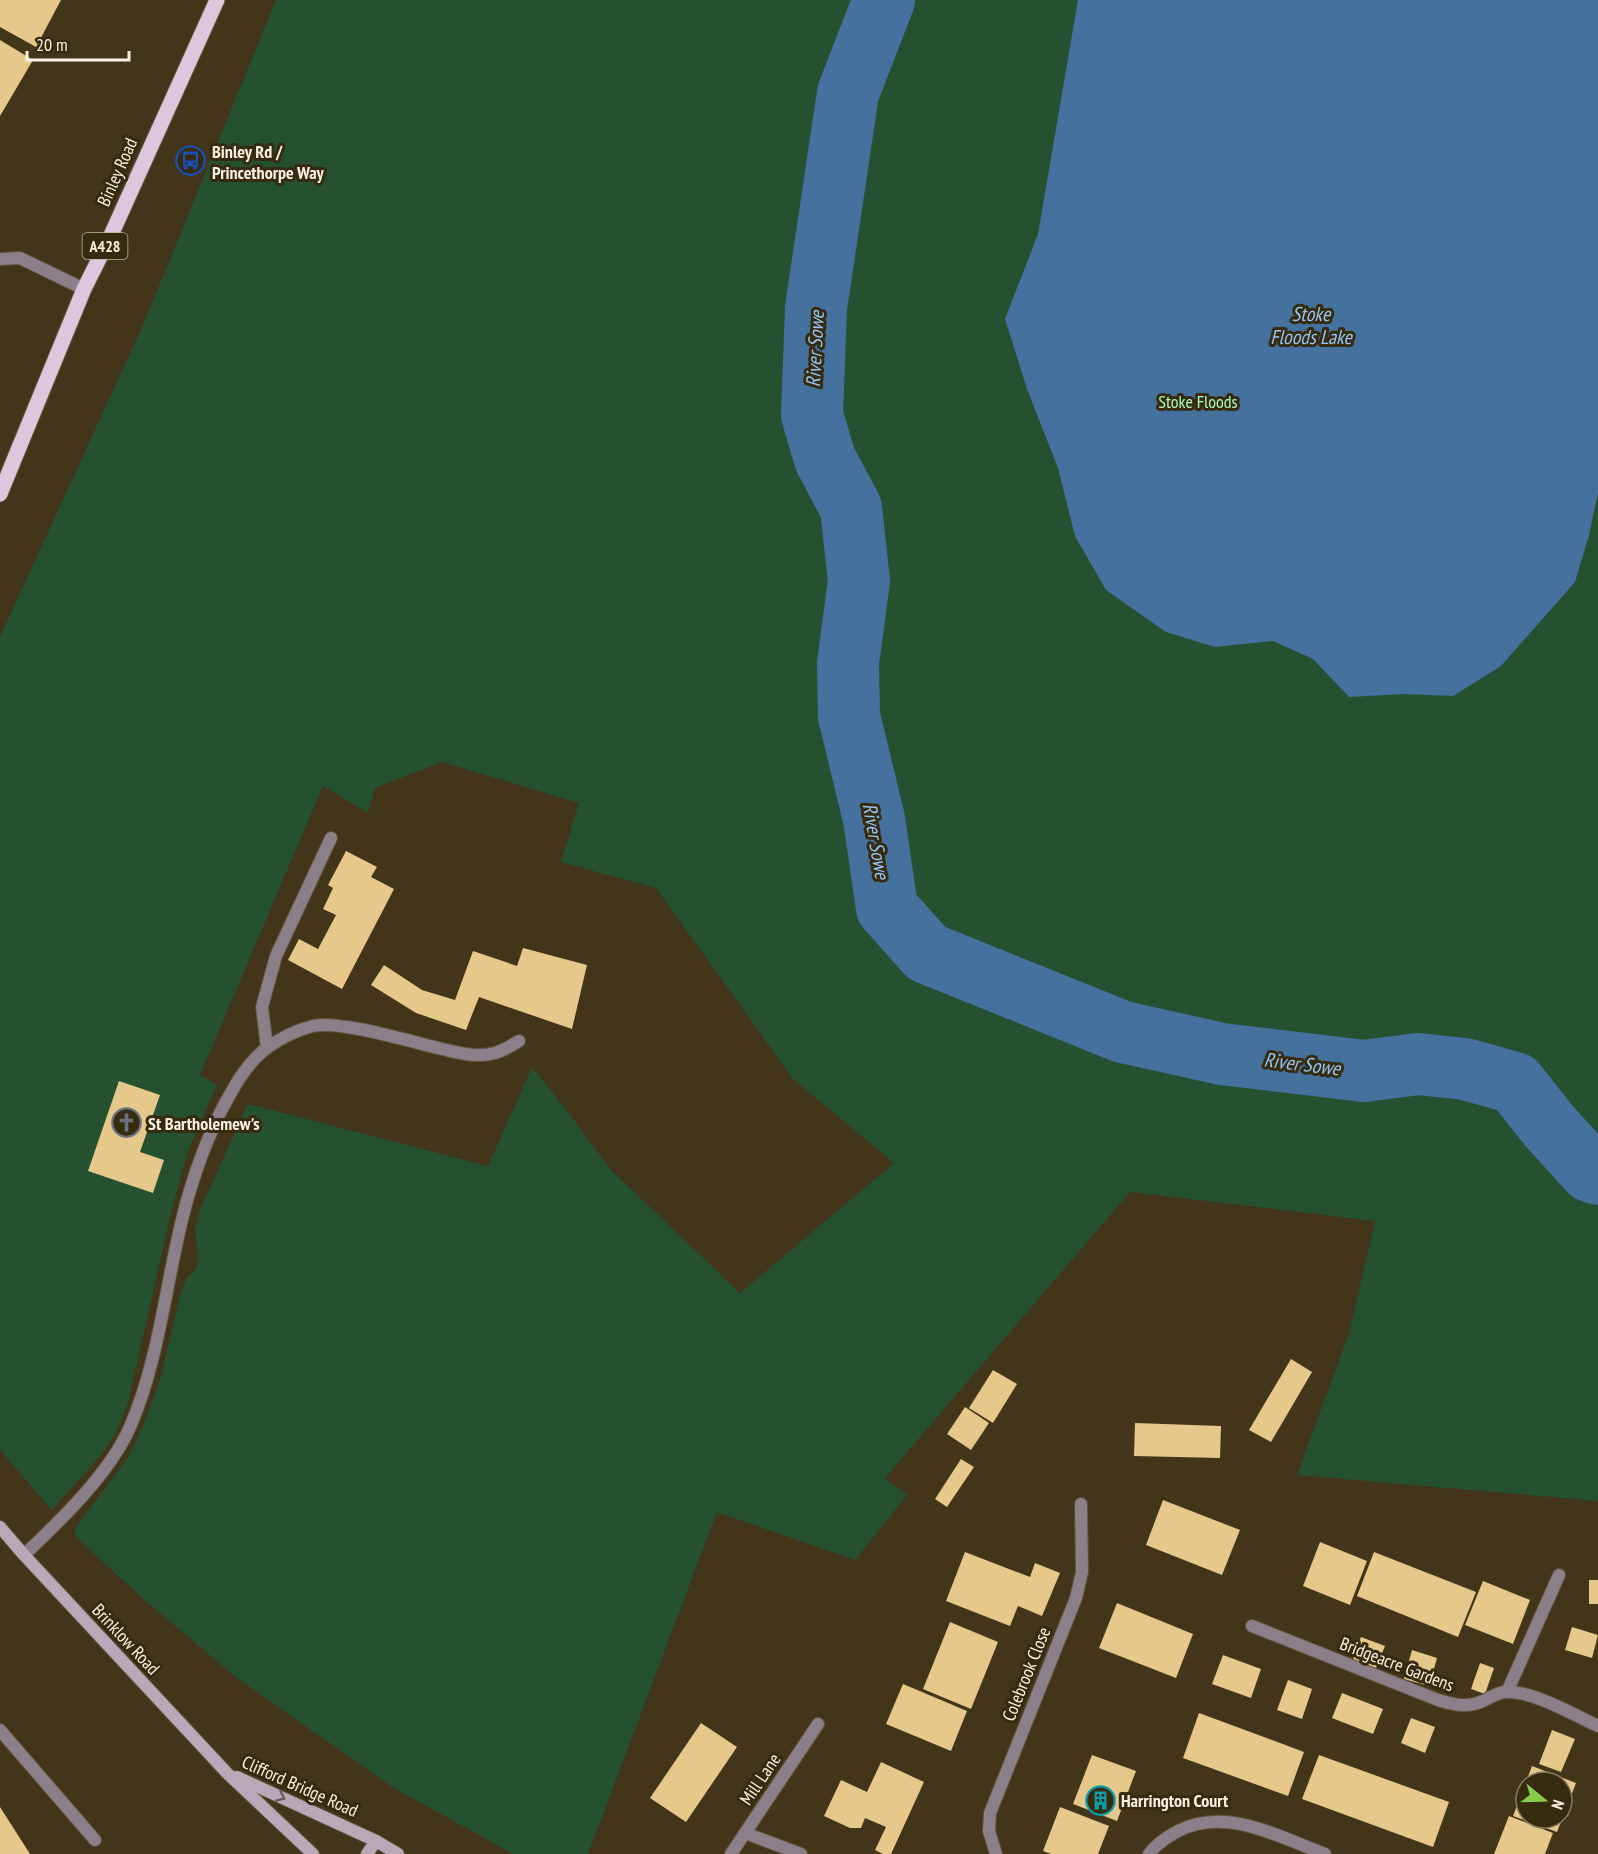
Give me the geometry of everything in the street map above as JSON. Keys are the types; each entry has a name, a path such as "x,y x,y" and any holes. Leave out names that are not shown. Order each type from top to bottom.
{"main road":[{"name":"Binley Road","path":"0,494 84,289 112,233 218,0"},
{"name":"Brinklow Road","path":"0,1527 227,1773"},
{"name":"Clifford Bridge Road","path":"227,1773 376,1841 398,1854"},
{"name":"Clifford Bridge Road","path":"227,1773 313,1854"},
{"path":"367,1854 376,1841"}],"street":[{"path":"0,259 20,258 84,289"},
{"path":"267,1048 262,1007 276,956 331,838"},
{"path":"24,1555 59,1521 108,1464 129,1429 147,1376 162,1318 178,1235 204,1146 231,1092 248,1068 267,1048 291,1033 314,1026 340,1026 471,1056 497,1053 519,1041"},
{"name":"Colebrook Close","path":"996,1854 989,1831 990,1813 1076,1598 1082,1572 1081,1504"},
{"path":"1559,1575 1507,1692 1538,1699 1598,1726"},
{"name":"Bridgeacre Gardens","path":"1252,1626 1438,1700 1456,1705 1471,1706 1507,1692"},
{"name":"Mill Lane","path":"731,1854 818,1725"},
{"path":"0,1730 95,1840"},
{"path":"1149,1854 1168,1836 1200,1822 1215,1821 1234,1822 1254,1827 1325,1854"},
{"path":"745,1833 801,1854"}],"green space":[{"name":"Stoke Floods","path":"276,0 1598,0 1598,1501 1297,1475 1349,1333 1375,1221 1130,1192 885,1478 907,1495 855,1560 717,1512 588,1854 513,1854 394,1788 237,1678 142,1598 75,1536 76,1527 129,1456 144,1424 160,1379 180,1295 186,1279 196,1269 198,1257 195,1229 200,1209 248,1104 488,1166 532,1067 611,1170 740,1293 894,1163 793,1079 656,888 561,862 579,803 442,762 375,788 368,813 323,786 200,1075 217,1085 189,1148 172,1209 128,1403 116,1433 102,1454 52,1510 0,1450 0,637 143,325"}],"water":[{"name":"Stoke Floods Lake","path":"1078,0 1598,0 1598,493 1575,582 1501,666 1453,696 1404,694 1349,697 1313,659 1273,641 1215,647 1166,632 1106,590 1075,536 1058,468 1027,389 1005,319 1038,234"}],"building":[{"path":"0,0 61,0 36,47 0,27"},
{"path":"0,40 33,60 0,116"},
{"path":"346,851 377,867 371,877 394,889 342,989 288,960 299,939 318,949 336,915 323,909 333,888 328,885"},
{"path":"523,948 587,965 572,1029 479,997 466,1030 416,1013 371,985 384,965 422,990 455,1000 473,951 517,966"},
{"name":"St Bartholemew's","path":"119,1081 160,1095 140,1152 164,1160 153,1193 88,1171"},
{"path":"1291,1359 1312,1372 1271,1442 1249,1430"},
{"path":"993,1370 1017,1384 993,1423 969,1408"},
{"path":"965,1407 989,1423 971,1450 947,1434"},
{"path":"1135,1423 1221,1426 1220,1458 1134,1456"},
{"path":"961,1459 974,1467 947,1507 935,1499"},
{"path":"1163,1500 1240,1530 1222,1575 1146,1545"},
{"path":"1320,1542 1367,1561 1350,1605 1303,1586"},
{"path":"965,1552 1030,1577 1035,1563 1060,1573 1042,1616 1018,1606 1010,1626 946,1601"},
{"path":"1374,1552 1476,1592 1458,1637 1357,1596"},
{"path":"1589,1580 1598,1580 1598,1604 1589,1604"},
{"path":"1483,1581 1530,1600 1513,1644 1465,1625"},
{"path":"1117,1603 1193,1634 1176,1678 1099,1648"},
{"path":"950,1622 998,1642 971,1709 923,1689"},
{"path":"1572,1627 1598,1635 1592,1658 1565,1650"},
{"path":"1361,1637 1385,1646 1376,1668 1353,1660"},
{"path":"1412,1650 1437,1658 1429,1686 1404,1679"},
{"path":"1223,1655 1261,1669 1251,1698 1212,1684"},
{"path":"1480,1663 1494,1668 1485,1694 1471,1689"},
{"path":"1288,1680 1312,1689 1302,1719 1277,1710"},
{"path":"903,1684 967,1711 951,1751 886,1724"},
{"path":"1342,1693 1383,1709 1373,1734 1332,1718"},
{"path":"1199,1713 1304,1752 1288,1796 1183,1758"},
{"path":"1411,1718 1435,1727 1425,1753 1401,1743"},
{"path":"701,1723 737,1747 686,1822 650,1798"},
{"path":"1552,1730 1575,1739 1562,1770 1539,1764"},
{"path":"1092,1755 1136,1771 1117,1821 1073,1804"},
{"path":"1319,1755 1449,1802 1433,1847 1302,1799"},
{"path":"881,1762 924,1782 891,1854 883,1854 875,1850 886,1827 865,1818 861,1828 850,1828 824,1816 841,1780 867,1792"},
{"path":"1532,1766 1542,1770 1530,1770"},
{"path":"0,1807 30,1854 0,1854"},
{"path":"1060,1807 1109,1826 1098,1854 1051,1854 1043,1851"},
{"path":"1509,1816 1514,1818 1514,1830 1545,1830 1553,1833 1545,1854 1494,1854"}],"waterway":[{"name":"River Sowe","path":"884,0 848,93 816,308 812,415 825,459 851,508 859,581 848,663 849,716 874,819 887,908 927,953 1123,1032 1222,1054 1364,1071 1418,1064 1465,1069 1515,1083 1550,1127 1590,1171 1598,1174"}],"place":[{"name":"Binley Rd / Princethorpe Way","path":"191,161"},
{"name":"St Bartholemew's","path":"127,1123"},
{"name":"Harrington Court","path":"1100,1800"}]}
